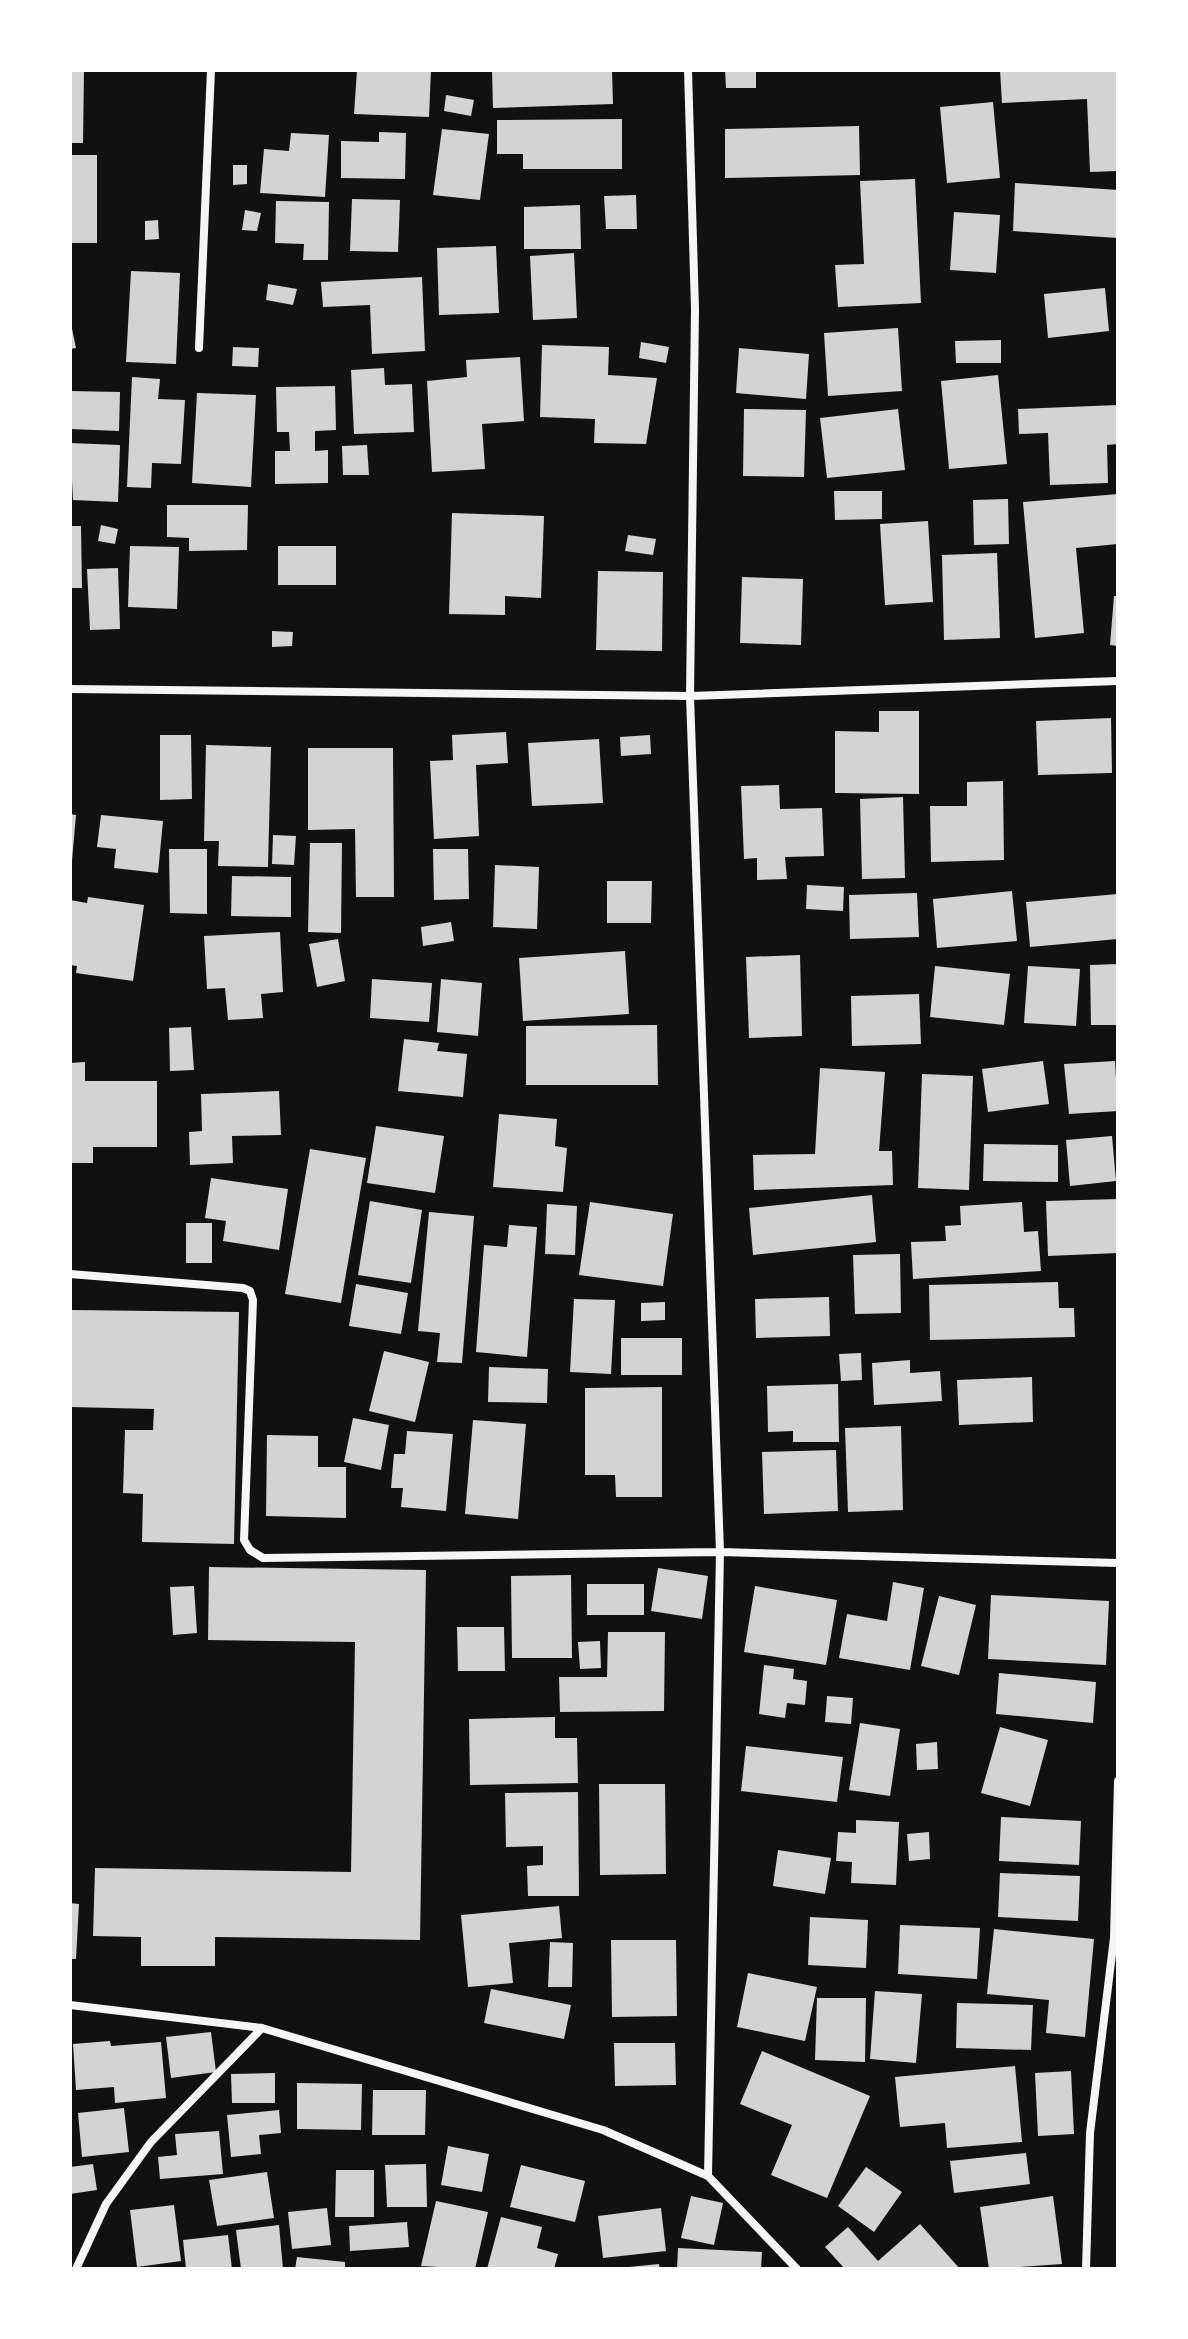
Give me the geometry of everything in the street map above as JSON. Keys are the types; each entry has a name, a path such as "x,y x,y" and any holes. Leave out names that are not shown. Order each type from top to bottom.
{"street":[{"path":"199,348 211,70"},
{"path":"688,70 695,309 690,696 720,1552 708,2176"},
{"path":"70,689 690,696 1118,681"},
{"path":"70,1274 250,1291 253,1300 244,1540 250,1550 263,1558 720,1552 1118,1563"},
{"path":"1086,2269 1090,2133 1114,1938 1118,1781"},
{"path":"70,2005 262,2028 603,2130 708,2176 797,2269"},
{"path":"76,2269 106,2204 151,2142 262,2028"}],"building":[{"path":"357,70 431,70 429,117 354,114"},
{"path":"492,70 612,70 613,104 493,108"},
{"path":"725,70 756,70 756,88 726,88"},
{"path":"1000,70 1118,70 1118,171 1090,172 1087,99 1002,103"},
{"path":"70,71 84,71 83,143 70,143"},
{"path":"446,95 474,100 471,116 444,111"},
{"path":"993,102 1000,178 947,183 940,107"},
{"path":"622,119 622,169 523,169 523,154 497,154 497,120"},
{"path":"859,126 860,175 725,178 725,129"},
{"path":"442,129 489,134 480,200 433,195"},
{"path":"379,132 406,133 405,179 341,178 341,141 379,142"},
{"path":"291,133 329,135 325,197 260,193 264,149 289,151"},
{"path":"70,155 97,155 97,243 70,243"},
{"path":"233,165 247,165 247,184 233,185"},
{"path":"915,179 921,303 838,307 835,265 864,264 860,181"},
{"path":"1015,183 1118,190 1118,238 1013,231"},
{"path":"636,195 637,229 606,229 604,196"},
{"path":"352,199 400,200 398,252 350,251"},
{"path":"276,201 329,202 328,260 303,260 304,244 275,243"},
{"path":"580,205 581,249 524,249 524,207"},
{"path":"245,210 261,213 257,231 242,230"},
{"path":"954,212 1000,215 996,273 950,270"},
{"path":"158,220 159,239 145,240 145,221"},
{"path":"496,246 499,313 439,315 437,248"},
{"path":"574,253 577,318 533,320 530,256"},
{"path":"131,271 180,273 176,364 126,362"},
{"path":"422,277 425,351 372,354 370,305 323,307 321,282"},
{"path":"268,284 297,289 293,305 266,300"},
{"path":"1105,288 1109,331 1048,338 1044,294"},
{"path":"70,319 76,348 70,349"},
{"path":"898,328 902,391 828,396 824,333"},
{"path":"1001,340 1001,363 956,363 955,341"},
{"path":"641,342 669,347 666,363 639,358"},
{"path":"542,345 609,347 608,375 657,378 646,444 594,443 595,419 540,417"},
{"path":"233,347 259,348 258,367 232,366"},
{"path":"739,348 809,354 806,399 736,393"},
{"path":"520,357 524,421 482,424 485,469 432,472 427,381 467,377 466,360"},
{"path":"384,368 385,385 412,384 414,432 354,434 351,370"},
{"path":"998,375 1007,464 949,469 941,381"},
{"path":"132,377 160,379 158,399 185,400 181,464 152,463 151,488 127,487"},
{"path":"335,386 336,430 315,431 315,451 328,450 328,483 275,484 275,451 290,451 289,432 277,432 276,387"},
{"path":"70,391 120,392 119,431 70,429"},
{"path":"197,393 256,395 251,487 192,483"},
{"path":"1118,405 1118,444 1107,445 1108,483 1050,485 1048,433 1019,434 1018,409"},
{"path":"744,409 806,410 804,477 743,476"},
{"path":"898,409 905,470 827,478 820,418"},
{"path":"70,443 120,445 118,502 73,500"},
{"path":"367,445 369,475 343,475 342,446"},
{"path":"834,491 882,491 882,519 835,520"},
{"path":"1118,494 1118,544 1076,548 1084,633 1035,638 1023,502"},
{"path":"1008,499 1009,544 974,545 973,500"},
{"path":"167,505 248,505 247,550 189,551 189,538 167,537"},
{"path":"452,513 544,516 541,598 505,596 505,615 449,614"},
{"path":"928,521 933,602 885,605 880,524"},
{"path":"101,525 118,529 115,544 98,541"},
{"path":"70,526 81,526 82,588 70,588"},
{"path":"628,535 656,539 653,555 625,551"},
{"path":"130,546 179,547 177,609 128,607"},
{"path":"278,546 336,546 336,585 278,585"},
{"path":"997,553 1000,638 944,640 942,555"},
{"path":"118,568 120,629 90,630 87,569"},
{"path":"598,571 663,572 662,651 596,650"},
{"path":"742,577 803,579 801,645 740,643"},
{"path":"1114,596 1118,596 1118,646 1110,645"},
{"path":"272,631 293,632 292,646 272,647"},
{"path":"879,711 919,711 919,794 835,793 835,731 879,732"},
{"path":"1111,718 1112,773 1038,775 1036,721"},
{"path":"506,732 508,763 476,765 479,836 434,839 430,761 453,760 452,735"},
{"path":"160,735 191,735 192,799 160,800"},
{"path":"650,735 651,754 621,756 620,737"},
{"path":"599,739 603,803 532,806 528,743"},
{"path":"206,745 271,747 268,867 218,866 219,841 204,841"},
{"path":"308,748 393,748 394,897 356,897 355,829 308,830"},
{"path":"1003,781 1004,860 931,862 930,806 967,806 967,782"},
{"path":"779,785 780,809 822,808 824,856 785,857 787,879 757,880 757,858 744,859 741,786"},
{"path":"903,797 905,878 862,879 860,799"},
{"path":"70,814 76,815 72,861 70,861"},
{"path":"101,815 163,821 158,873 114,868 116,849 97,847"},
{"path":"273,835 296,836 294,865 272,864"},
{"path":"310,843 342,843 341,933 308,932"},
{"path":"169,849 207,849 207,914 170,913"},
{"path":"433,849 468,849 469,899 434,900"},
{"path":"495,865 539,867 537,929 493,927"},
{"path":"232,876 291,877 291,917 231,916"},
{"path":"607,881 652,881 651,923 607,923"},
{"path":"807,885 844,887 843,911 806,909"},
{"path":"1012,891 1017,941 937,948 933,899"},
{"path":"917,893 919,937 850,939 849,895"},
{"path":"1118,894 1118,939 1030,947 1026,902"},
{"path":"88,897 144,905 133,981 76,973 77,966 70,965 70,900 87,903"},
{"path":"451,922 454,941 423,946 421,927"},
{"path":"280,932 283,992 261,994 263,1018 228,1020 225,988 207,989 204,936"},
{"path":"338,939 345,981 317,987 309,944"},
{"path":"625,951 629,1014 523,1021 519,958"},
{"path":"800,955 802,1036 749,1038 746,957"},
{"path":"1118,964 1118,1025 1091,1025 1090,965"},
{"path":"935,966 1010,974 1004,1025 930,1017"},
{"path":"1028,966 1080,969 1076,1026 1024,1023"},
{"path":"372,979 432,983 429,1022 370,1018"},
{"path":"441,979 482,983 478,1036 437,1032"},
{"path":"919,994 921,1044 852,1046 851,996"},
{"path":"657,1025 658,1085 526,1085 526,1026"},
{"path":"191,1027 194,1070 170,1071 169,1028"},
{"path":"404,1039 439,1043 437,1051 467,1054 463,1097 398,1091"},
{"path":"1043,1061 1049,1104 988,1112 982,1069"},
{"path":"1115,1061 1118,1111 1069,1114 1064,1064"},
{"path":"85,1062 85,1081 157,1081 157,1147 93,1147 93,1163 70,1163 70,1063"},
{"path":"820,1068 885,1072 879,1151 892,1151 893,1185 754,1190 753,1155 815,1154"},
{"path":"922,1074 973,1076 969,1190 918,1188"},
{"path":"279,1091 281,1135 232,1136 233,1163 190,1165 189,1132 202,1131 201,1094"},
{"path":"499,1114 557,1119 555,1146 567,1148 563,1192 493,1187"},
{"path":"376,1126 444,1136 435,1193 367,1183"},
{"path":"1112,1136 1116,1181 1070,1186 1066,1140"},
{"path":"984,1144 1058,1145 1058,1182 983,1181"},
{"path":"310,1149 366,1158 341,1303 285,1294"},
{"path":"211,1178 288,1189 279,1250 223,1241 226,1221 205,1218"},
{"path":"872,1195 876,1242 753,1255 749,1208"},
{"path":"1118,1199 1118,1253 1048,1256 1046,1201"},
{"path":"370,1201 422,1210 411,1283 358,1275"},
{"path":"590,1202 673,1214 663,1286 579,1275"},
{"path":"1022,1202 1024,1232 1038,1231 1041,1271 913,1279 911,1242 946,1241 945,1226 961,1225 960,1206"},
{"path":"547,1204 577,1206 575,1255 545,1254"},
{"path":"429,1212 474,1216 462,1363 437,1362 440,1333 418,1331"},
{"path":"186,1223 212,1223 212,1263 186,1263"},
{"path":"509,1225 537,1227 527,1357 476,1352 484,1245 507,1247"},
{"path":"900,1254 901,1313 855,1314 853,1255"},
{"path":"1058,1282 1059,1308 1074,1308 1075,1337 930,1340 929,1285"},
{"path":"356,1284 408,1293 401,1334 349,1326"},
{"path":"829,1297 830,1336 756,1338 755,1299"},
{"path":"574,1299 615,1300 611,1374 570,1372"},
{"path":"665,1302 665,1320 641,1321 641,1303"},
{"path":"70,1310 239,1312 234,1544 142,1542 143,1494 123,1493 125,1430 153,1430 154,1409 70,1407"},
{"path":"621,1338 682,1338 682,1375 621,1375"},
{"path":"384,1351 429,1362 415,1422 369,1411"},
{"path":"861,1353 862,1380 841,1381 839,1354"},
{"path":"910,1360 910,1373 940,1371 942,1401 874,1405 872,1363"},
{"path":"489,1367 548,1369 547,1403 488,1402"},
{"path":"1032,1377 1033,1422 959,1425 957,1380"},
{"path":"838,1384 839,1442 793,1442 793,1431 768,1432 767,1386"},
{"path":"662,1387 662,1497 616,1497 615,1475 585,1475 585,1388"},
{"path":"353,1418 389,1425 381,1470 344,1462"},
{"path":"473,1420 526,1424 518,1519 465,1514"},
{"path":"901,1426 903,1510 848,1512 845,1428"},
{"path":"407,1431 453,1434 446,1511 401,1507 403,1488 391,1488 394,1454 405,1454"},
{"path":"267,1435 318,1436 318,1467 346,1467 346,1518 266,1516"},
{"path":"836,1450 838,1511 764,1514 762,1452"},
{"path":"209,1567 426,1570 420,1940 215,1937 215,1966 141,1966 141,1937 93,1936 95,1868 351,1872 355,1642 208,1640"},
{"path":"658,1568 708,1576 702,1619 651,1611"},
{"path":"571,1575 572,1658 512,1658 511,1576"},
{"path":"893,1582 924,1588 910,1670 839,1658 847,1614 887,1621"},
{"path":"587,1584 644,1584 644,1615 587,1615"},
{"path":"194,1586 197,1633 173,1635 170,1587"},
{"path":"755,1586 837,1600 826,1665 744,1652"},
{"path":"991,1595 1109,1601 1106,1665 988,1659"},
{"path":"939,1596 976,1605 959,1675 921,1666"},
{"path":"457,1627 504,1627 505,1671 458,1671"},
{"path":"608,1632 665,1632 664,1711 560,1712 559,1677 607,1677"},
{"path":"600,1641 601,1668 580,1669 578,1642"},
{"path":"764,1665 794,1669 793,1679 807,1681 805,1705 787,1703 785,1718 759,1714"},
{"path":"999,1673 1096,1682 1093,1723 996,1714"},
{"path":"827,1696 853,1698 851,1724 825,1722"},
{"path":"555,1717 555,1738 577,1738 578,1783 470,1785 469,1719"},
{"path":"860,1723 900,1729 890,1796 849,1790"},
{"path":"1000,1727 1048,1740 1030,1806 981,1793"},
{"path":"937,1742 938,1769 917,1770 916,1744"},
{"path":"746,1746 843,1757 837,1802 741,1791"},
{"path":"599,1784 665,1784 666,1874 600,1875"},
{"path":"578,1792 579,1896 528,1896 527,1866 543,1865 543,1846 506,1847 505,1793"},
{"path":"1001,1817 1081,1821 1079,1865 999,1861"},
{"path":"856,1820 899,1822 896,1885 851,1883 852,1862 836,1861 838,1832 856,1833"},
{"path":"929,1832 930,1859 909,1861 907,1834"},
{"path":"778,1850 831,1858 825,1894 773,1886"},
{"path":"1000,1873 1080,1876 1078,1921 998,1917"},
{"path":"70,1903 79,1904 76,1959 70,1959"},
{"path":"559,1906 562,1938 509,1943 513,1983 468,1987 461,1915"},
{"path":"810,1917 868,1920 866,1968 808,1965"},
{"path":"900,1925 980,1928 977,1979 898,1974"},
{"path":"994,1929 1094,1939 1085,2037 1046,2033 1049,2000 987,1994"},
{"path":"611,1940 676,1940 677,2016 612,2017"},
{"path":"550,1942 573,1943 572,1987 548,1987"},
{"path":"748,1973 817,1987 805,2041 737,2027"},
{"path":"491,1989 571,2005 564,2039 484,2023"},
{"path":"875,1991 922,1994 916,2063 870,2059"},
{"path":"817,1998 866,1998 865,2062 815,2060"},
{"path":"957,2003 1033,2005 1031,2050 956,2048"},
{"path":"211,2032 216,2072 171,2078 166,2037"},
{"path":"110,2041 111,2046 161,2042 166,2098 115,2103 114,2087 76,2090 73,2044"},
{"path":"614,2043 675,2043 676,2085 615,2086"},
{"path":"762,2051 870,2096 827,2198 771,2175 792,2125 740,2104"},
{"path":"1015,2066 1022,2142 947,2148 945,2123 900,2127 895,2077"},
{"path":"1071,2071 1074,2134 1038,2136 1035,2073"},
{"path":"275,2073 275,2103 232,2103 231,2074"},
{"path":"297,2083 362,2084 361,2130 297,2129"},
{"path":"373,2090 426,2090 425,2135 372,2135"},
{"path":"124,2108 129,2152 82,2157 78,2113"},
{"path":"279,2110 281,2133 259,2135 261,2154 231,2157 227,2115"},
{"path":"219,2131 223,2174 160,2179 158,2157 177,2155 175,2134"},
{"path":"448,2146 489,2154 482,2192 441,2185"},
{"path":"1026,2153 1030,2184 954,2193 950,2161"},
{"path":"93,2164 97,2190 70,2194 70,2167"},
{"path":"426,2164 427,2207 387,2207 385,2165"},
{"path":"521,2165 585,2181 575,2222 510,2207"},
{"path":"866,2167 902,2192 874,2232 838,2206"},
{"path":"336,2170 374,2170 374,2217 335,2217"},
{"path":"267,2172 274,2218 217,2226 209,2180"},
{"path":"691,2196 723,2203 714,2245 681,2238"},
{"path":"1053,2196 1062,2264 989,2269 980,2207"},
{"path":"436,2201 488,2212 475,2269 421,2266"},
{"path":"174,2205 181,2261 137,2267 130,2210"},
{"path":"327,2208 331,2245 292,2249 288,2212"},
{"path":"661,2208 666,2251 603,2258 598,2216"},
{"path":"501,2217 542,2227 537,2248 558,2254 554,2269 487,2269"},
{"path":"407,2222 409,2247 350,2251 349,2226"},
{"path":"920,2224 960,2269 845,2269 825,2247 848,2227 878,2261"},
{"path":"279,2225 283,2269 241,2269 236,2230"},
{"path":"228,2235 232,2269 186,2269 183,2240"},
{"path":"678,2248 762,2252 761,2269 677,2269"},
{"path":"297,2257 345,2262 345,2269 295,2269"},
{"path":"659,2264 660,2269 629,2269 629,2267"}]}
